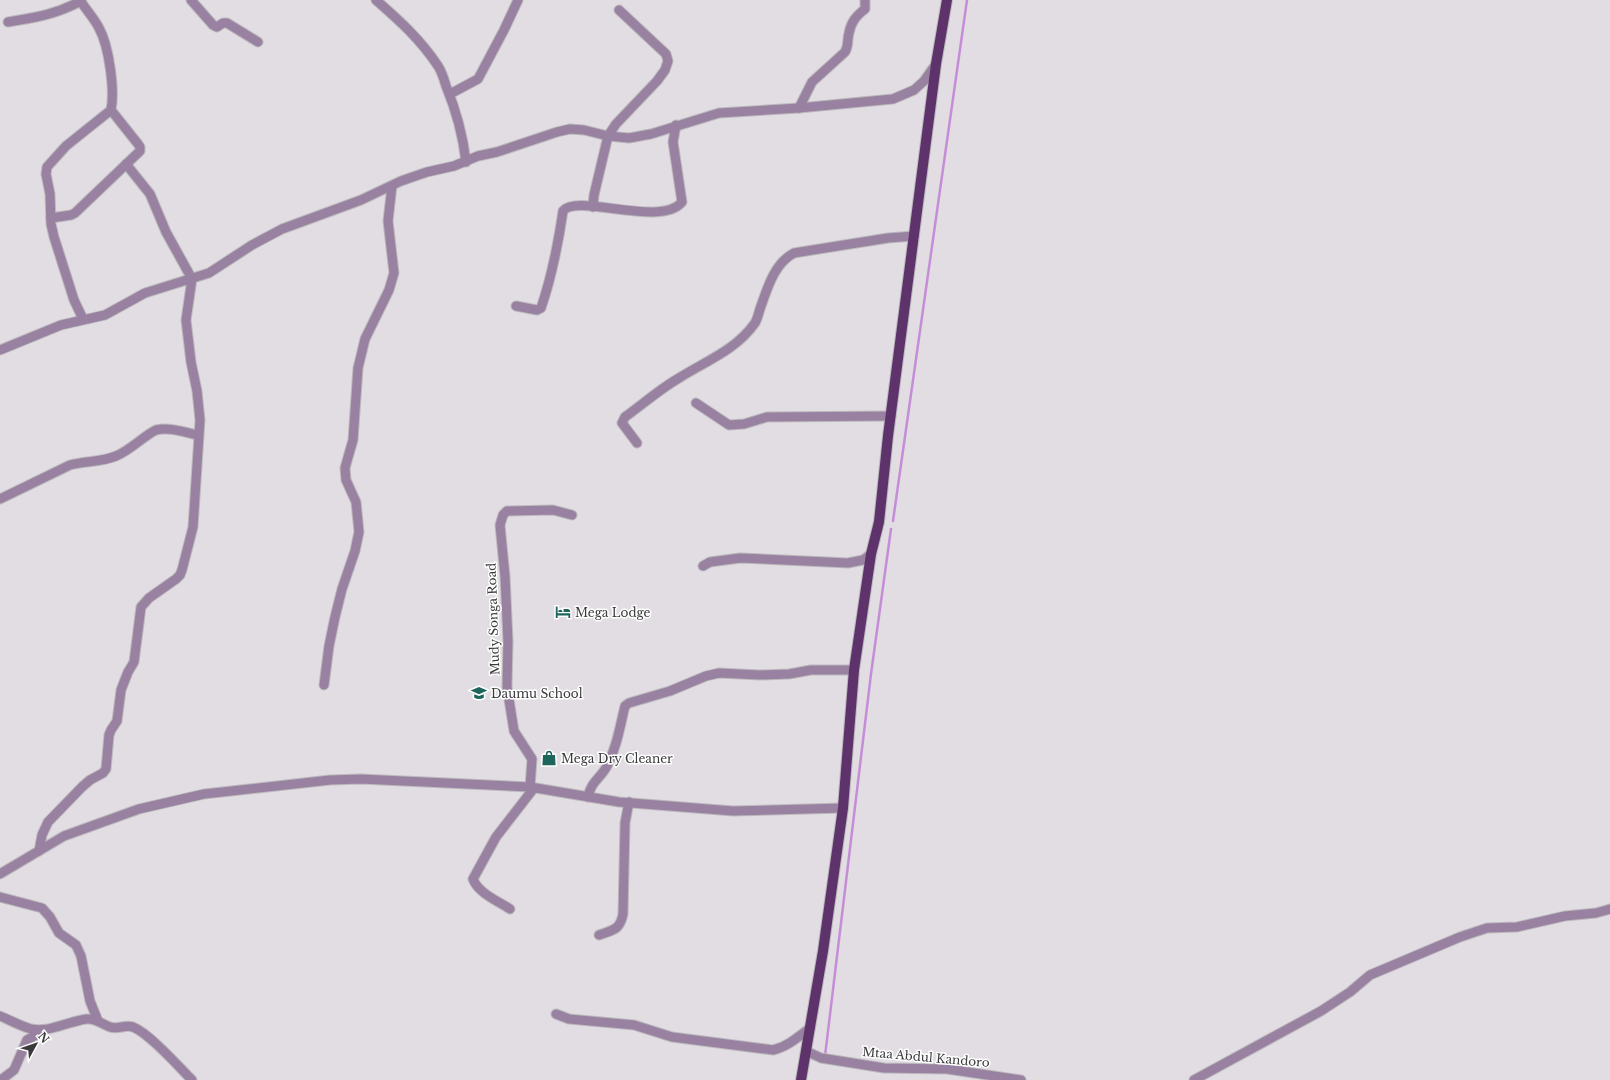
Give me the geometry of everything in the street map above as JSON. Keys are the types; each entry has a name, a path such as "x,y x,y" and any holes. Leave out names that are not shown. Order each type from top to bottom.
{"main road":[{"path":"801,1080 843,808 854,670 872,554 879,522 936,64 947,0"}],"street":[{"path":"191,0 213,25 217,27 223,23 227,23 258,42"},
{"path":"376,0 400,21 422,44 439,67 450,94 464,140 466,162"},
{"path":"450,94 478,80 518,0"},
{"path":"799,108 812,82 845,52 848,47 848,34 854,19 864,9 865,0"},
{"path":"8,22 42,17 61,11 80,1 100,29 106,45 112,91 111,110 140,147 140,151 75,213 51,218"},
{"path":"593,207 594,195 608,136 616,124 657,81 665,70 668,61 666,54 619,10"},
{"path":"0,350 61,324 105,315 144,293 210,273 252,245 282,229 361,200 427,172 466,162 478,156 570,129 584,130 608,136 629,138 640,137 718,113 799,108 893,99 914,90 924,81 936,64"},
{"path":"83,319 74,300 54,237 46,174 47,167 66,146 111,110"},
{"path":"516,306 537,310 541,308 550,283 558,246 563,211 565,208 569,206 593,207 658,212 679,206 682,202 673,142 676,125"},
{"path":"464,140 478,156"},
{"path":"39,851 42,835 48,822 82,787 90,780 103,774 106,769 109,735 117,721 121,690 128,672 134,662 141,607 149,598 180,575 193,527 196,500 200,408 188,342 186,320 192,279 166,232 150,194 126,164"},
{"path":"324,685 332,632 342,589 355,551 359,532 356,502 346,480 345,468 353,440 358,368 363,346 389,290 394,273 388,221 392,186"},
{"path":"636,443 622,423 625,417 679,378 715,359 747,333 756,320 768,284 778,267 788,256 794,253 888,238 914,236"},
{"path":"696,403 729,425 744,424 767,417 891,416"},
{"path":"0,498 70,465 79,462 102,460 116,456 156,430 177,430 198,435"},
{"name":"Mudy Songa Road","path":"532,788 532,759 514,732 507,687 508,641 505,576 500,525 503,515 507,511 553,510 572,515"},
{"path":"703,566 710,562 740,558 848,563 863,560 872,554"},
{"path":"588,797 592,784 607,767 616,746 625,706 629,703 670,692 706,676 719,673 760,675 788,674 811,670 854,670"},
{"path":"0,874 64,836 138,810 204,794 337,779 532,788 619,802 733,811 843,808"},
{"path":"510,909 482,890 475,884 473,879 496,837 532,788"},
{"path":"599,935 615,929 621,922 623,914 625,823 629,802"},
{"path":"0,898 42,908 50,917 58,933 76,945 81,956 90,1001 98,1021"},
{"path":"1194,1080 1321,1011 1350,992 1370,975 1460,937 1487,928 1517,927 1565,916 1610,909"},
{"path":"556,1014 569,1019 634,1025 672,1037 773,1050 781,1049 810,1028"},
{"path":"0,1016 30,1029 46,1030"},
{"path":"1,1080 14,1070 27,1040 46,1030 89,1018 110,1027 118,1029 128,1026 144,1033 192,1080"},
{"name":"Mtaa Abdul Kandoro","path":"806,1051 821,1058 884,1068 947,1069 1021,1080"},
{"path":"14,1080 16,1066"}],"waterway":[{"path":"893,521 967,0"},
{"path":"825,1056 871,674 891,529"}],"place":[{"name":"Mega Lodge","path":"563,612"},
{"name":"Daumu School","path":"479,693"},
{"name":"Mega Dry Cleaner","path":"549,758"}]}
